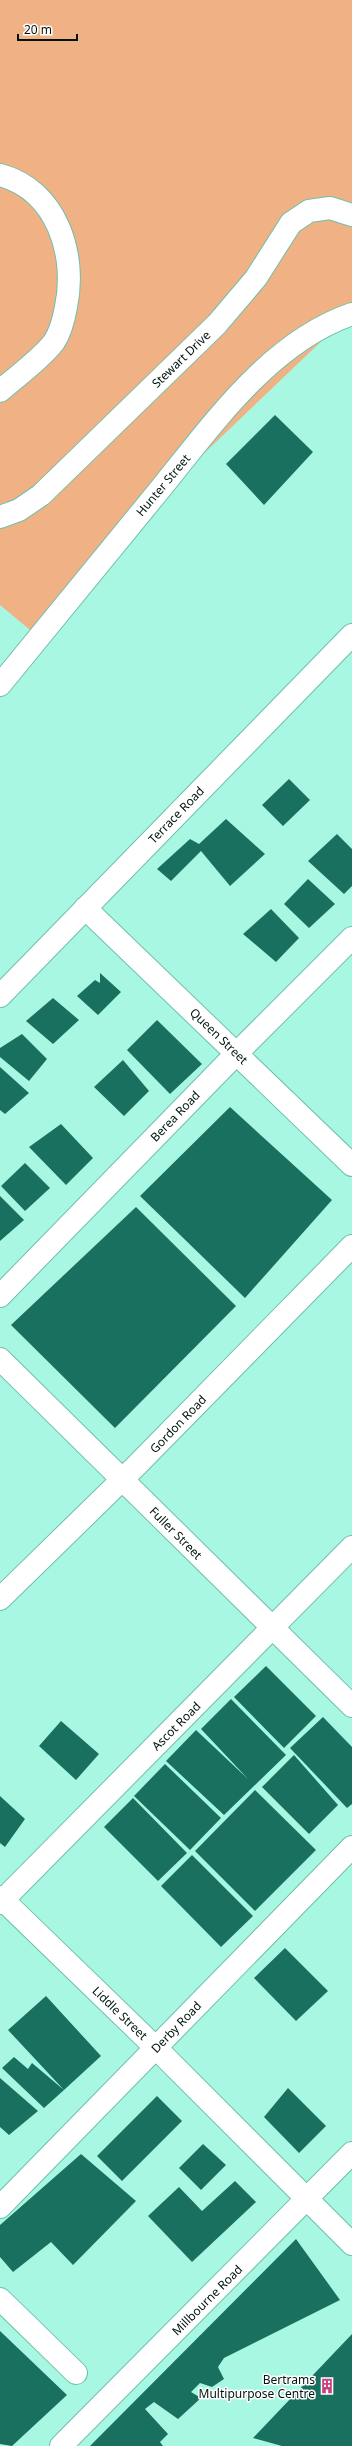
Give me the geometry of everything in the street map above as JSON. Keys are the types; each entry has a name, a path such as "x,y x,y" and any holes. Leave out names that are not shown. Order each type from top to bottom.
{"street":[{"path":"0,175 31,190 49,209 63,235 70,264 70,288 64,317 54,341 0,391"},
{"name":"Stewart Drive","path":"0,517 19,510 41,495 217,324 256,278 291,223 309,211 330,208 352,215"},
{"name":"Hunter Street","path":"0,685 102,559 254,378 296,342 332,321 352,314"},
{"name":"Terrace Road","path":"0,996 352,635"},
{"name":"Queen Street","path":"85,908 352,1165"},
{"name":"Berea Road","path":"0,1296 236,1053 352,938"},
{"name":"Gordon Road","path":"0,1599 122,1479 352,1246"},
{"name":"Fuller Street","path":"0,1359 272,1629 352,1706"},
{"name":"Ascot Road","path":"1,1900 352,1547"},
{"name":"Derby Road","path":"0,2207 352,1847"},
{"name":"Liddle Street","path":"1,1900 156,2048 352,2244"},
{"name":"Millbourne Road","path":"61,2446 352,2153"},
{"path":"0,2299 76,2373"}],"shaded area":[{"path":"0,0 352,0 352,312 109,544 41,639 0,605"}],"building":[{"path":"275,415 313,452 264,505 226,464"},
{"path":"289,779 310,800 283,826 262,805"},
{"path":"226,819 265,854 230,886 201,851 171,881 157,869 190,839 199,844"},
{"path":"337,834 352,849 352,886 344,894 308,861"},
{"path":"308,879 335,904 309,928 284,904"},
{"path":"271,909 299,938 276,962 243,934"},
{"path":"100,973 121,992 98,1015 77,996 95,980 100,983"},
{"path":"53,998 79,1020 53,1044 26,1021"},
{"path":"157,1020 202,1064 170,1094 127,1050"},
{"path":"22,1034 47,1059 29,1081 0,1057 0,1048"},
{"path":"123,1060 149,1091 124,1116 94,1087"},
{"path":"0,1067 29,1093 5,1114 0,1110"},
{"path":"230,1107 332,1200 245,1298 140,1196"},
{"path":"61,1124 93,1158 66,1185 29,1147"},
{"path":"25,1163 50,1188 25,1211 1,1186"},
{"path":"0,1196 24,1220 0,1241"},
{"path":"136,1207 236,1306 115,1428 11,1325"},
{"path":"266,1666 316,1716 284,1748 234,1697"},
{"path":"231,1699 286,1755 224,1815 166,1761 196,1730 248,1779 201,1729"},
{"path":"323,1717 352,1747 352,1804 347,1808 290,1748"},
{"path":"61,1721 99,1754 76,1780 39,1746"},
{"path":"294,1755 338,1805 309,1834 262,1787"},
{"path":"165,1764 221,1818 190,1850 134,1796"},
{"path":"255,1790 316,1850 255,1911 195,1851"},
{"path":"0,1796 25,1819 5,1847 0,1843"},
{"path":"133,1798 187,1853 158,1881 104,1827"},
{"path":"192,1855 253,1916 221,1947 161,1886"},
{"path":"285,1948 328,1991 296,2021 254,1978"},
{"path":"46,1996 101,2056 64,2090 8,2030"},
{"path":"14,2057 28,2069 32,2063 64,2090 44,2108 2,2068"},
{"path":"0,2078 38,2111 9,2135 0,2127"},
{"path":"288,2088 326,2126 299,2153 264,2117"},
{"path":"157,2096 182,2121 122,2181 97,2156"},
{"path":"203,2144 226,2165 201,2190 179,2168"},
{"path":"81,2154 136,2201 73,2265 51,2242 13,2272 0,2257 0,2225"},
{"path":"235,2181 256,2202 192,2262 148,2216 179,2187 202,2211"},
{"path":"296,2239 340,2300 224,2358 218,2367 224,2379 212,2387 200,2383 191,2392 201,2398 178,2419 154,2402 145,2409 168,2434 160,2442 163,2446 90,2446"},
{"path":"0,2331 67,2395 12,2446 0,2444"},
{"name":"Bertrams Multipurpose Centre","path":"352,2334 352,2446 282,2446 253,2438"}],"place":[{"name":"Bertrams Multipurpose Centre","path":"327,2386"}]}
